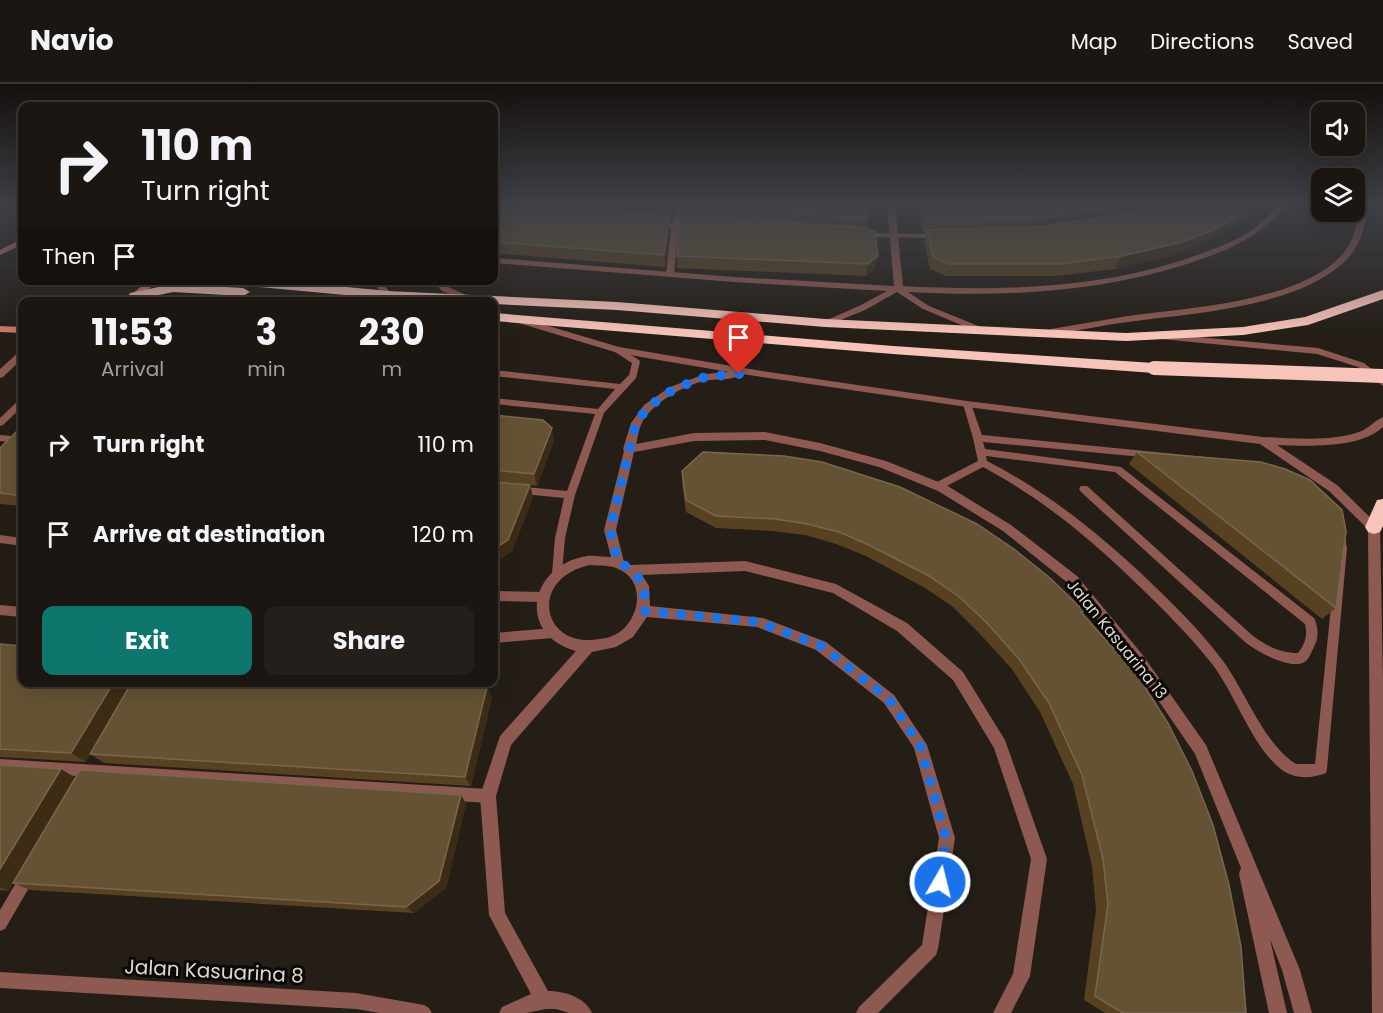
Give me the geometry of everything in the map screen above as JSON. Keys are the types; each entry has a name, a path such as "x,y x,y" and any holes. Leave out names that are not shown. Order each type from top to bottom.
{"highway":[{"path":"280,285 430,297"},
{"path":"138,297 173,288 204,288 286,297"},
{"path":"498,300 617,306 825,323 1160,336 1243,331 1308,321 1383,294"},
{"path":"498,317 881,350 1154,368 1383,376"},
{"path":"1374,527 1383,505"}],"main road":[{"path":"133,297 149,285"},
{"path":"1,330 18,330"}],"street":[{"path":"895,248 899,289 906,297 978,329"},
{"path":"498,261 670,275 899,289 1022,292 1106,283 1164,271 1222,248"},
{"path":"1051,332 1211,307 1270,295 1312,281 1340,262 1351,248"},
{"path":"442,285 445,289 466,297"},
{"path":"825,323 862,308 899,289"},
{"path":"514,319 618,350 756,373 968,404 1263,441 1301,442 1353,437 1362,435 1383,421"},
{"path":"1160,336 1318,351 1344,357 1361,365 1383,383"},
{"path":"0,375 18,358"},
{"path":"618,562 610,530 636,423 648,407 674,389 705,377 756,373"},
{"name":"Jalan Kasuarina 13","path":"628,449 694,437 765,436 820,447 872,461 938,486 1007,528 1072,580 1137,658 1202,750 1291,970 1303,1013"},
{"path":"1263,441 1326,482 1374,527 1382,1013"},
{"path":"590,560 618,562 632,570 645,589 644,611 636,625 624,637 607,644 588,647 569,643 553,633 545,622 541,610 543,597 557,573 576,563 590,560"},
{"path":"632,570 745,566 837,589 902,627 958,676 1000,746 1039,859 1021,976 1002,1013"},
{"path":"644,611 758,622 821,646 889,699 920,745 946,838 930,949 865,1013"},
{"path":"543,999 497,915 488,796 505,741 588,647"},
{"name":"Jalan Kasuarina 13","path":"1238,836 1278,1013"},
{"path":"508,1013 526,1003 543,999 562,1001 583,1013"}],"lane":[{"path":"670,275 673,248"},
{"path":"379,285 388,295"},
{"path":"557,573 560,538 570,495 600,412 633,376 636,362 618,350"},
{"path":"498,373 622,387"},
{"path":"498,401 600,412"},
{"path":"968,404 982,458 1048,499 1102,543 1184,623 1225,673 1264,736 1284,763 1305,773 1321,769 1342,549 1337,520 1315,496 1293,480 1270,470 1226,462 978,438"},
{"path":"0,423 18,406"},
{"path":"0,438 18,440"},
{"path":"938,486 982,458 1118,469 1310,621 1312,636 1306,652 1301,658 1291,659 1276,655 1256,644 1084,489"},
{"path":"498,487 570,495"},
{"path":"0,539 18,541"},
{"path":"498,596 543,597"},
{"path":"0,610 18,612"},
{"path":"498,638 553,633"},
{"path":"0,765 488,796"},
{"path":"0,924 36,862"},
{"name":"Jalan Kasuarina 8","path":"0,980 356,1001 424,1013"}],"building":[{"path":"577,248 665,248 664,255"},
{"path":"678,248 877,248 878,256 868,264 677,256"},
{"path":"931,248 1155,248 1121,256 1061,264 949,264 933,257"},
{"path":"498,415 543,420 552,428 534,474 498,470"},
{"path":"18,430 18,495 0,493 0,448"},
{"path":"703,452 784,456 822,462 900,487 977,524 1014,549 1050,578 1084,611 1081,612 1138,676 1168,723 1192,771 1213,825 1229,885 1241,947 1246,1013 1123,1013 1095,996 1108,904 1103,859 1082,775 1049,703 1019,659 985,621 958,596 929,576 869,545 839,532 807,524 775,519 716,516 686,500 682,471"},
{"path":"1137,452 1261,462 1310,480 1342,510 1346,531 1336,608"},
{"path":"498,482 530,485 508,540 498,546"},
{"path":"0,644 18,646 18,687 111,687 71,753 0,749"},
{"path":"129,687 487,687 465,777 90,754"},
{"path":"0,765 61,769 0,869"},
{"path":"80,770 461,795 439,881 406,907 13,883"}],"route":[{"path":"739,374 705,377 674,389 648,407 636,423 610,530 618,562 632,570 640,579 645,589 644,611 758,622 821,646 889,699 920,745 946,838 940,882"}]}
